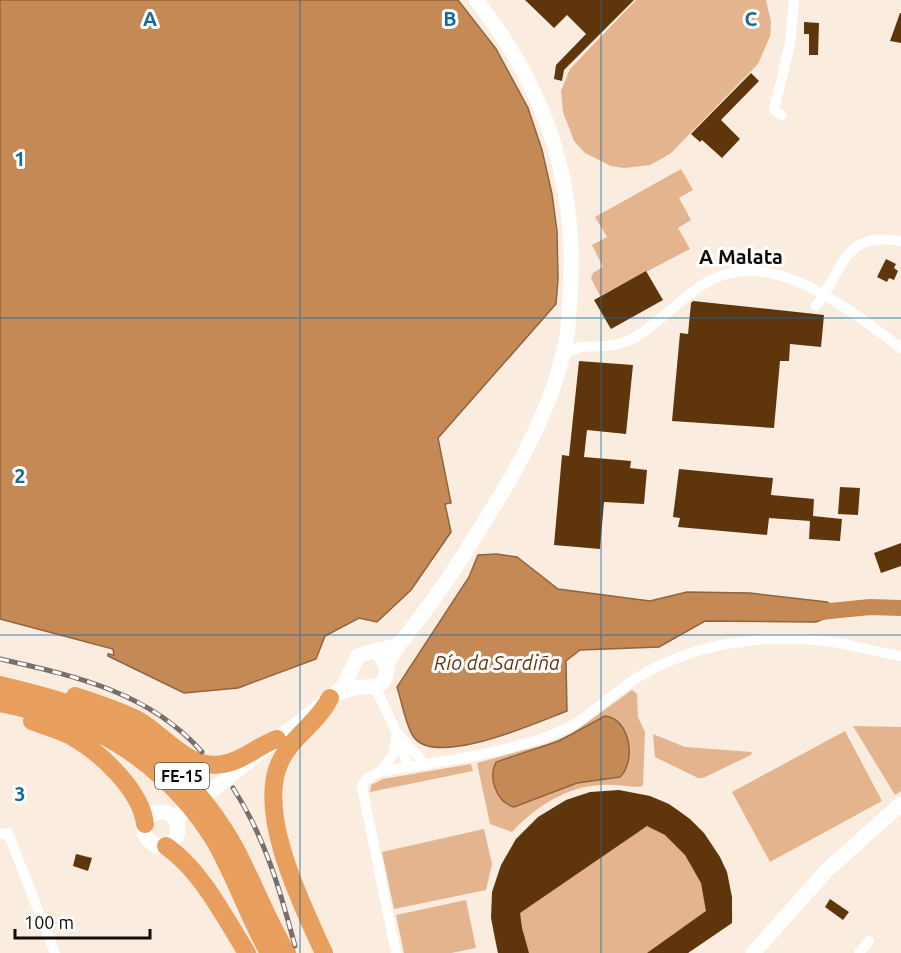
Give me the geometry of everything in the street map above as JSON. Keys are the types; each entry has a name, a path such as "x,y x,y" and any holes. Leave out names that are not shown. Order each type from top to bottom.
{"highway":[{"path":"0,678 27,683 103,705 138,721 184,754 207,765 236,761 277,739"},
{"name":"FE-15","path":"0,685 74,706 99,717 136,738 178,772 207,805 236,850 276,936 287,953"},
{"path":"324,953 282,846 273,811 272,793 279,763 288,748 321,713 333,696"},
{"path":"0,705 71,736 100,756 113,768 134,796 140,806 144,824"},
{"name":"FE-15","path":"0,705 66,719 96,732 145,762 167,782 194,811 213,838 269,953"},
{"path":"166,846 186,863 247,953"}],"main road":[{"path":"333,696 369,687 384,680 387,665 399,644 484,523 515,470 535,433 561,358 567,325 572,239 566,193 555,144 528,78 498,28 476,0"},
{"path":"369,687 355,680 352,665 358,656 399,644"},
{"path":"373,652 387,665"},
{"path":"179,815 178,835 171,844 155,846 147,839 144,824 151,815 161,812 179,815 333,696 344,685 352,670"},
{"path":"753,953 827,870 901,804"}],"street":[{"path":"782,116 774,110 790,44 794,0"},
{"path":"816,306 845,258 857,246 881,238 901,241"},
{"path":"561,358 574,348 610,345 638,336 705,283 732,272 755,270 778,274 842,305 901,348"},
{"path":"567,325 574,336 585,346"},
{"path":"396,953 362,787 366,779 379,772 503,750 562,730 579,722 640,676 671,661 708,649 750,641 798,639 826,641 901,656"},
{"path":"870,650 901,664"},
{"path":"369,687 397,733 426,765"},
{"path":"397,733 408,767"},
{"path":"379,772 393,755 397,733"},
{"path":"4,834 55,953"},
{"path":"859,953 869,941"}],"shaded area":[{"path":"636,0 766,0 771,22 770,36 758,64 670,154 650,165 624,168 611,166 585,153 574,141 563,112 561,91 570,69"},
{"path":"681,169 693,190 679,198 691,220 678,228 690,249 600,296 591,278 593,273 603,267 592,245 607,237 595,217"},
{"path":"632,690 637,694 638,717 645,732 643,785 640,787 602,785 576,789 541,806 512,832 490,824 477,763 547,744 571,734","holes":["611,717 618,723 627,738 628,746 627,763 618,778 577,783 512,807 498,792 494,773 499,761 551,745"]},
{"path":"853,726 901,727 901,791 895,795"},
{"path":"845,731 882,801 770,862 732,792"},
{"path":"653,734 685,747 752,752 751,755 703,778 698,778 655,757"},
{"path":"471,764 473,771 370,792 371,785 383,779"},
{"path":"645,795 683,814 711,843 728,881 732,902 732,923 688,953 498,953 493,931 492,901"},
{"path":"484,829 492,864 486,890 394,909 382,852"},
{"path":"466,900 476,948 451,953 404,953 396,915"}],"water":[{"path":"0,0 458,0 496,49 528,108 542,150 552,194 557,231 556,304 438,438 451,503 445,504 451,532 411,590 377,622 359,618 325,636 316,659 238,688 184,693 108,656 108,654 114,655 113,649 0,619"},
{"name":"Río da Sardiña","path":"497,554 517,557 558,589 650,601 687,592 750,593 827,602 841,612 816,622 705,621 659,647 580,650 566,661 567,711 487,740 442,748 424,745 410,732 397,687 469,577 478,555"},
{"path":"605,716 621,725 628,742 628,762 620,777 577,783 514,807 498,795 493,782 496,762 559,741"}],"building":[{"path":"525,0 634,0 564,70 562,81 554,79 556,65 586,34 567,15 554,28"},
{"path":"901,13 901,43 890,41"},
{"path":"804,22 819,23 818,55 809,55 809,34 804,34"},
{"path":"751,73 759,81 721,120 740,139 722,158 702,140 700,142 691,134"},
{"path":"886,259 896,264 894,268 898,271 894,280 889,278 887,282 877,277"},
{"path":"646,271 663,300 611,329 594,300"},
{"path":"693,301 824,315 821,347 790,344 789,361 780,361 774,428 672,421 680,333 688,334"},
{"path":"579,361 633,365 626,434 587,430 584,457 631,461 630,468 647,470 644,504 604,502 600,549 554,545 562,455 569,456"},
{"path":"679,469 773,478 771,495 814,499 813,516 842,519 840,541 809,539 810,521 769,518 767,535 678,527 680,518 673,517"},
{"path":"840,487 860,488 858,515 838,514"},
{"path":"901,543 901,566 881,573 874,553"},
{"path":"619,790 650,796 669,804 690,819 704,833 727,872 732,897 732,923 688,953 647,953 706,911 701,883 685,855 665,835 647,826 520,913 529,953 498,953 491,918 492,892 501,865 516,839 538,817 566,800 590,792"},
{"path":"76,854 92,858 88,871 73,866"},
{"path":"830,899 849,912 843,920 825,907"}],"waterway":[{"name":"Río da Sardiña","path":"820,612 870,607 901,608"}],"railway":[{"path":"0,659 56,672 109,689 159,715 181,731 202,752"},
{"path":"233,788 263,845 295,946"}],"district":[{"name":"A Malata","path":"741,256"}]}
